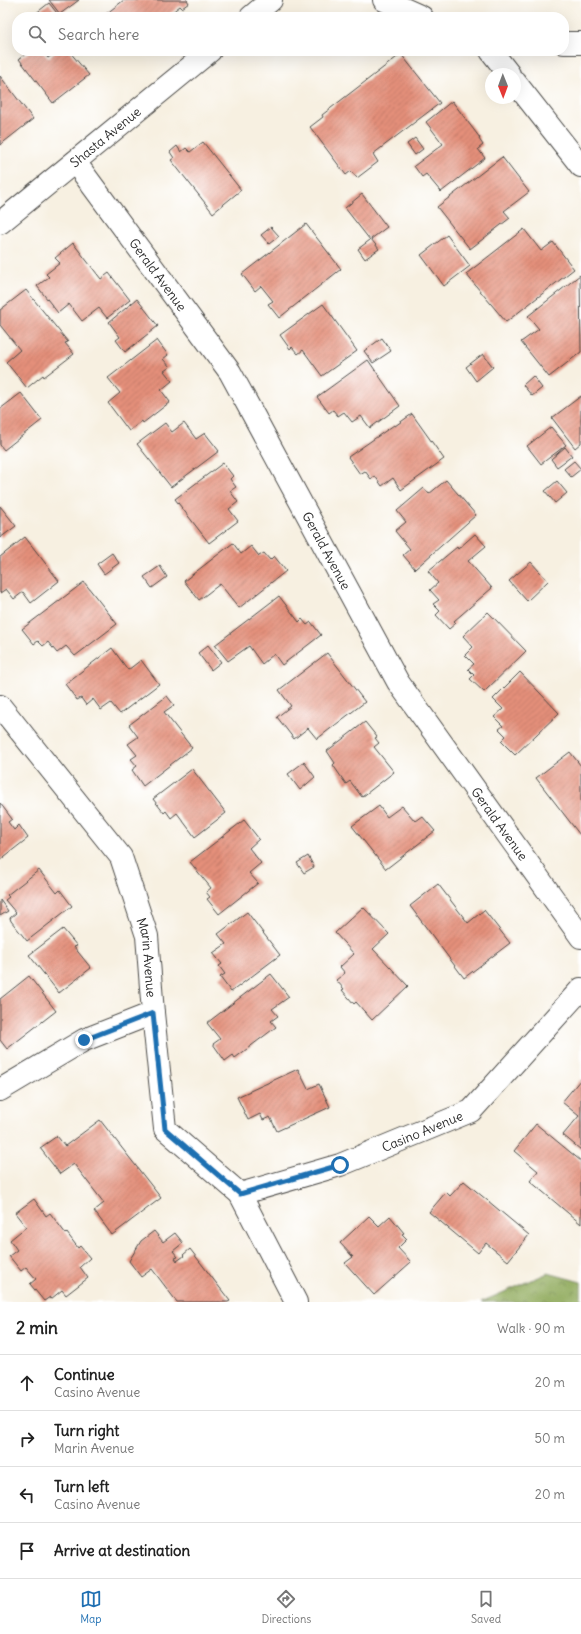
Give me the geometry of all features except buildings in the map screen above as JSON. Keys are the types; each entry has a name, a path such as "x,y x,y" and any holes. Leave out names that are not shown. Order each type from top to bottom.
{"street":[{"path":"257,12 271,0"},
{"path":"384,0 411,12"},
{"path":"569,43 581,43"},
{"name":"Shasta Avenue","path":"0,223 204,56"},
{"path":"495,56 504,68"},
{"path":"521,90 581,166"},
{"name":"Gerald Avenue","path":"75,162 230,372 398,682 581,937"},
{"name":"Marin Avenue","path":"0,706 121,857 147,936 165,1129 240,1194 296,1302"},
{"name":"Casino Avenue","path":"240,1194 340,1165 471,1111 581,989"},
{"path":"0,1090 84,1040 153,1013"}],"green space":[{"path":"548,1273 581,1282 581,1302 481,1302"}],"route":[{"path":"84,1040 153,1013 165,1129 240,1194 340,1165"}]}
